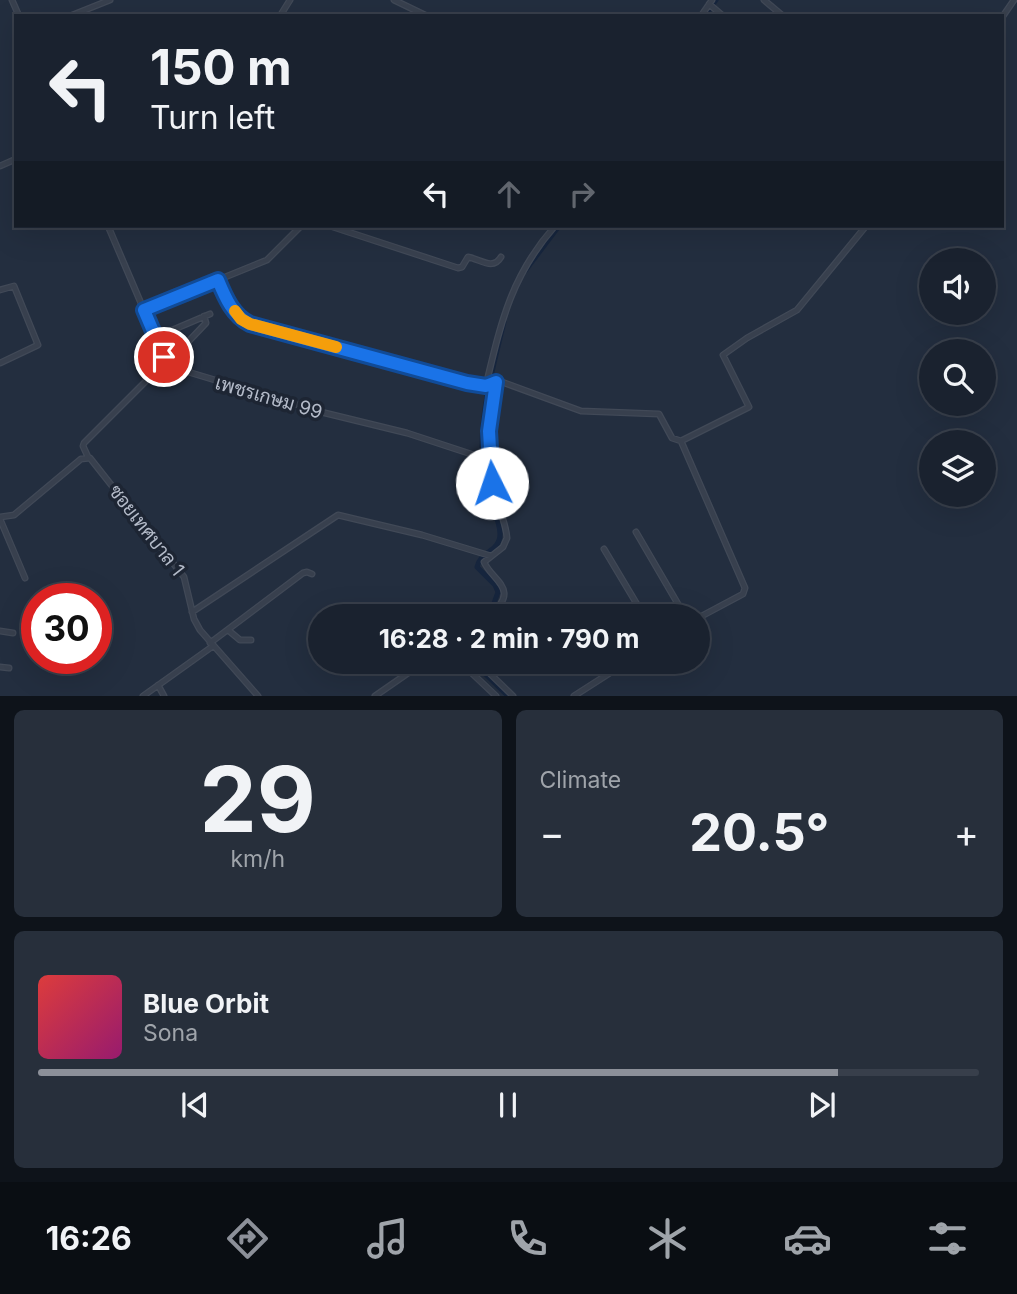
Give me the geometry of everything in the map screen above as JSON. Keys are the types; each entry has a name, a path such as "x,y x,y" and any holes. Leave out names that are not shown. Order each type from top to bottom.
{"street":[{"path":"75,14 110,0"},
{"path":"394,0 423,14"},
{"path":"765,0 781,14"},
{"path":"1004,15 1014,0"},
{"path":"109,228 167,362"},
{"path":"144,310 272,257 299,228"},
{"path":"336,228 458,268 462,267 468,257 493,265 498,263 501,257"},
{"path":"487,386 513,289 527,262 553,228"},
{"path":"218,280 227,300 241,319 250,324 487,386 495,382 506,383 581,411 659,414 672,438 681,441 749,407 723,355 797,310 864,228"},
{"path":"0,290 14,286 38,345 0,363"},
{"path":"156,337 210,313"},
{"path":"25,578 0,518 14,515 80,459 88,457 83,446 85,443 206,323 204,316"},
{"name":"เพชรเกษม 99","path":"167,362 174,368 192,374 321,412 396,430 477,456"},
{"path":"495,382 489,431 490,461 492,483 507,533 503,547 484,564 500,580 504,590 500,604"},
{"path":"681,441 745,591 710,611"},
{"name":"ซอยเทศบาล 1","path":"88,457 184,577 196,624 211,645 258,695"},
{"path":"192,612 338,515 491,556"},
{"path":"636,532 678,604"},
{"path":"604,549 637,604"},
{"path":"143,695 303,573 312,574"},
{"path":"228,630 240,640 251,640"},
{"path":"0,631 13,633"},
{"path":"0,667 9,668"},
{"path":"375,695 406,674"},
{"path":"473,674 496,695"},
{"path":"491,674 513,695"},
{"path":"574,695 608,674"},
{"path":"158,685 164,695"}],"waterway":[{"path":"706,14 716,0"},
{"path":"525,271 557,228"},
{"path":"494,604 498,592 495,585 477,567 482,558 497,544 500,534 487,493 482,448 488,394 504,322"},
{"path":"485,674 508,696"}],"slow traffic":[{"path":"235,311 241,319 250,324 336,347"}],"route":[{"path":"164,357 144,310 218,280 227,300 241,319 250,324 467,383 486,386 496,382 489,431 492,483"}]}
